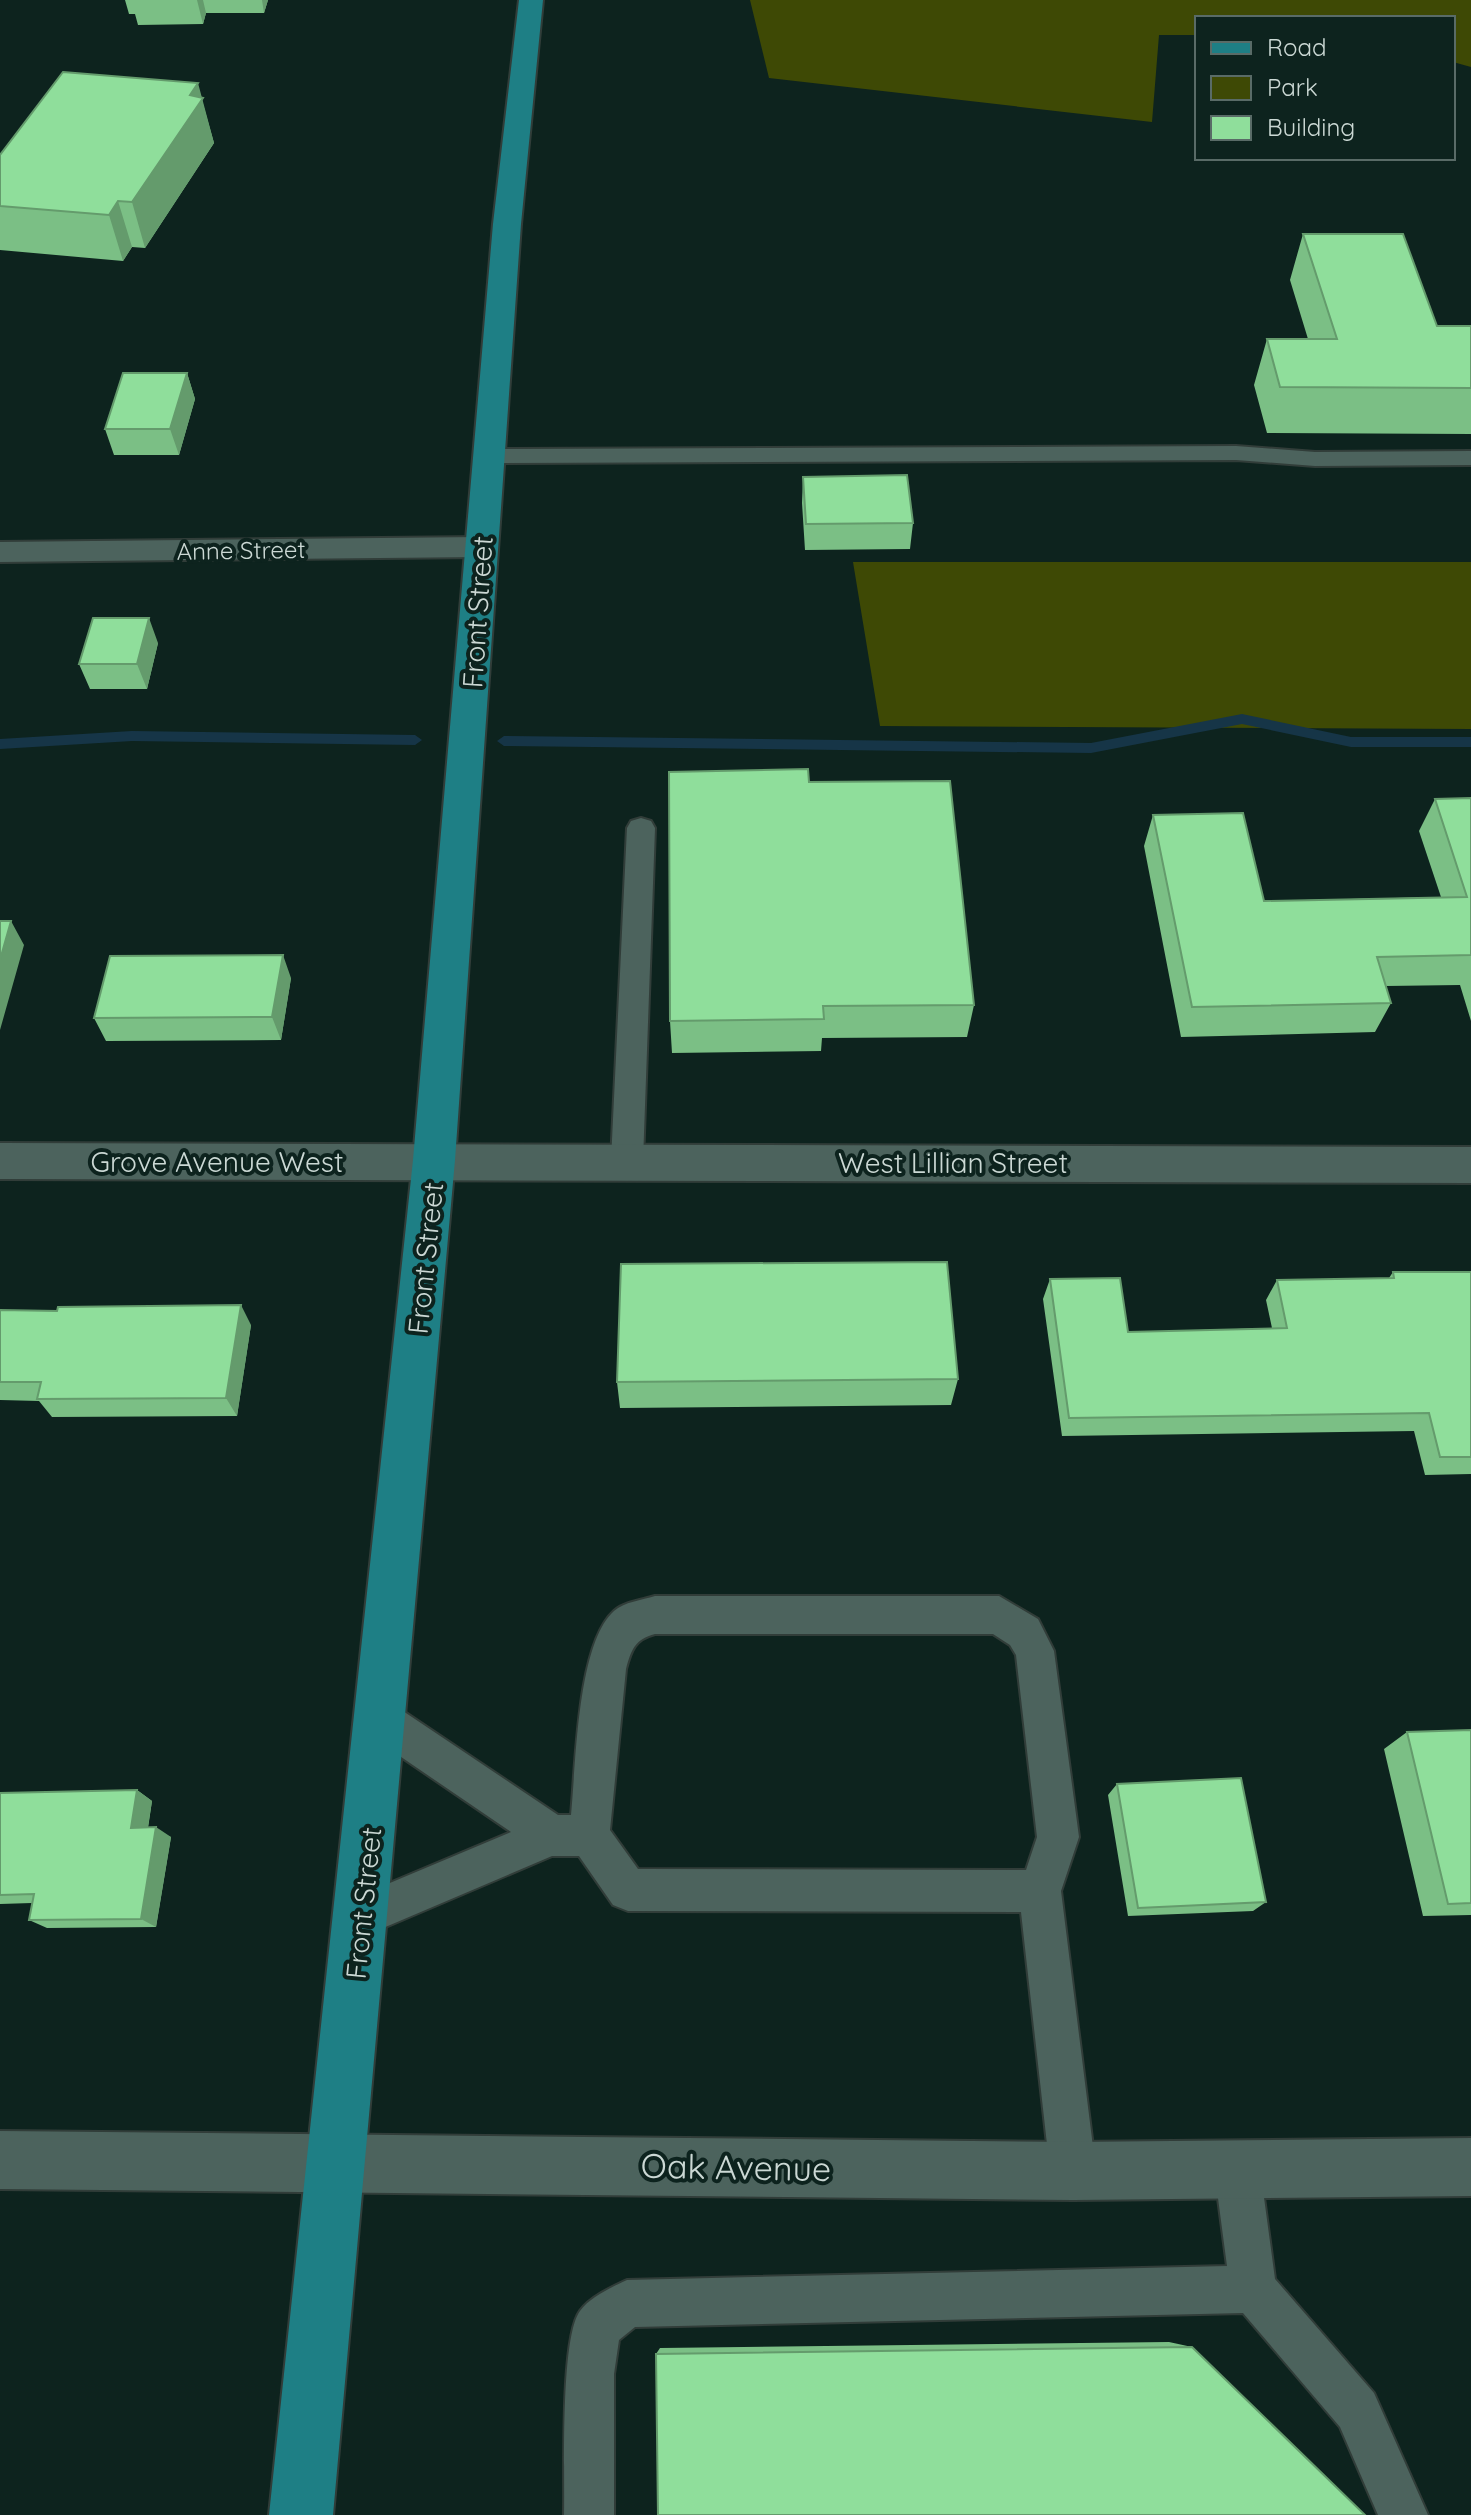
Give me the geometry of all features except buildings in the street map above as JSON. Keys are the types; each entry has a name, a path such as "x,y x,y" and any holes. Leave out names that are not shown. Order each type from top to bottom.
{"main road":[{"name":"Front Street","path":"301,2515 434,1160 507,224 531,0"}],"street":[{"name":"Anne Street","path":"0,552 482,547"},
{"name":"Grove Avenue West","path":"0,1161 434,1160"},
{"name":"West Lillian Street","path":"434,1160 1471,1165"},
{"name":"Oak Avenue","path":"0,2160 1073,2171 1471,2167"}],"lane":[{"path":"489,456 1236,453 1315,459 1471,458"},
{"path":"627,1161 641,828"},
{"path":"570,1836 606,1669 615,1639 630,1622 655,1615 999,1615 1024,1632 1035,1651 1058,1837 1040,1891 1073,2171"},
{"path":"380,1719 570,1836 628,1890 1040,1891"},
{"path":"362,1916 570,1836"},
{"path":"1237,2168 1253,2289 1357,2410 1403,2515"},
{"path":"589,2515 590,2374 597,2327 627,2304 1253,2289"}],"green space":[{"path":"750,0 1471,0 1471,67 1455,63 1455,16 1195,16 1195,35 1159,35 1152,122 769,78"},
{"path":"853,562 1471,562 1471,729 880,726"}],"waterway":[{"path":"504,741 1091,748 1242,719 1351,742 1471,742"},
{"path":"0,744 132,736 415,740"}]}
